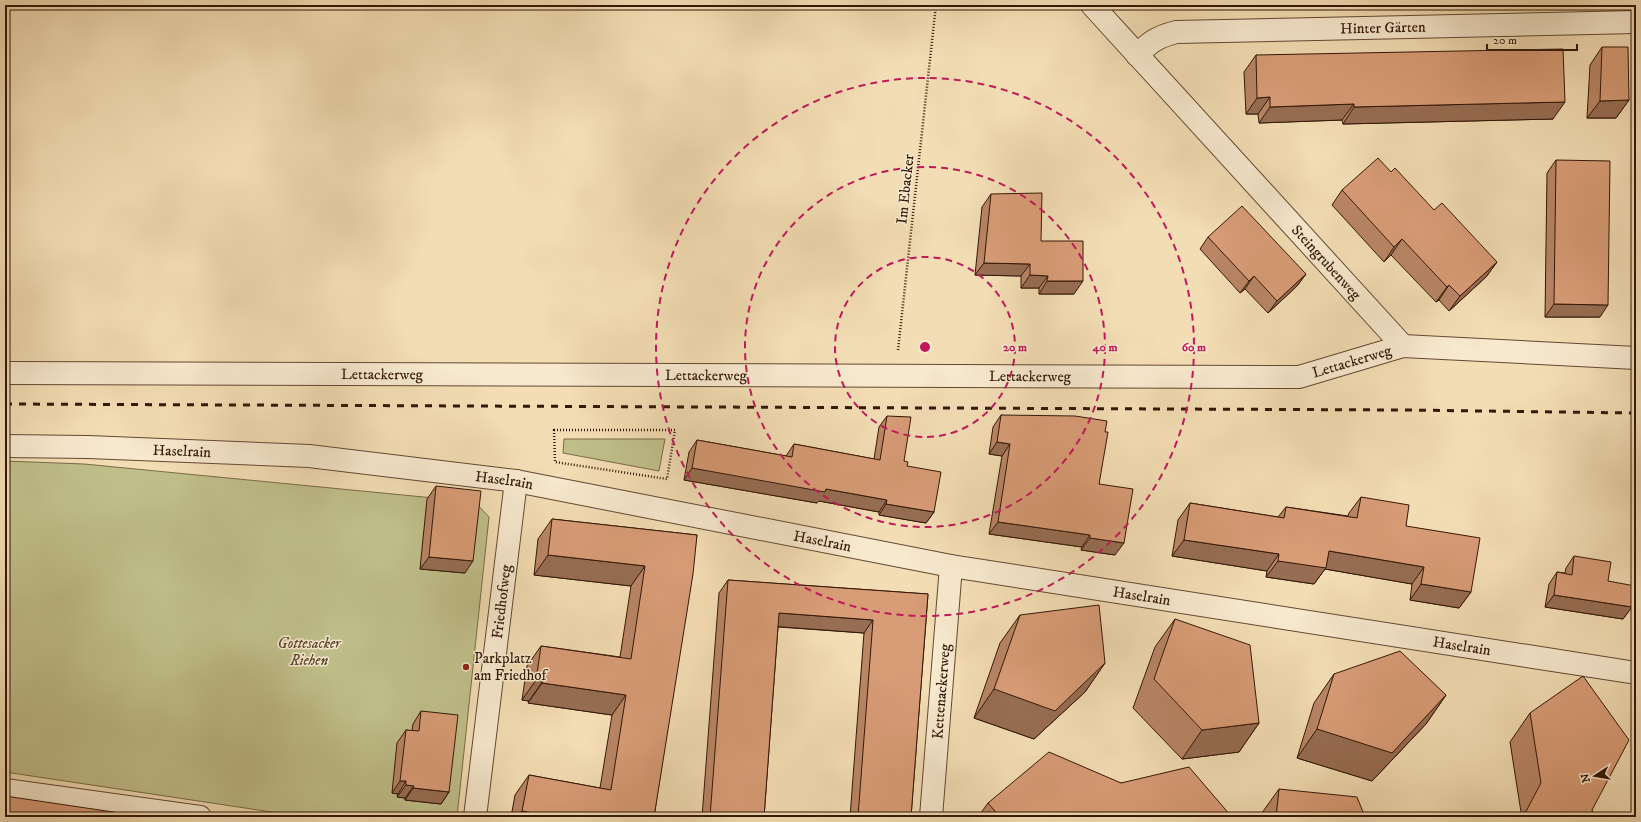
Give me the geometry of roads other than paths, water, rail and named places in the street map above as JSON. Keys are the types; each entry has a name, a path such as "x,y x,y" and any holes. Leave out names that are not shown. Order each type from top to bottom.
{"street":[{"name":"Steingrubenweg","path":"1092,5 1403,346"},
{"name":"Hinter Gärten","path":"1137,55 1150,42 1162,35 1176,32 1636,22"},
{"path":"1403,346 1636,358"},
{"name":"Lettackerweg","path":"5,373 1300,377 1403,346"},
{"name":"Haselrain","path":"5,446 88,447 309,456 516,481 951,566 1636,673"},
{"name":"Friedhofweg","path":"475,817 516,481"},
{"name":"Kettenackerweg","path":"931,817 951,566"},
{"path":"5,790 200,817"}],"railway":[{"path":"5,404 1405,410 1636,413"}],"place":[{"name":"Parkplatz am Friedhof","path":"466,667"}],"park label":[{"name":"Gottesacker Riehen","path":"309,652"}]}
